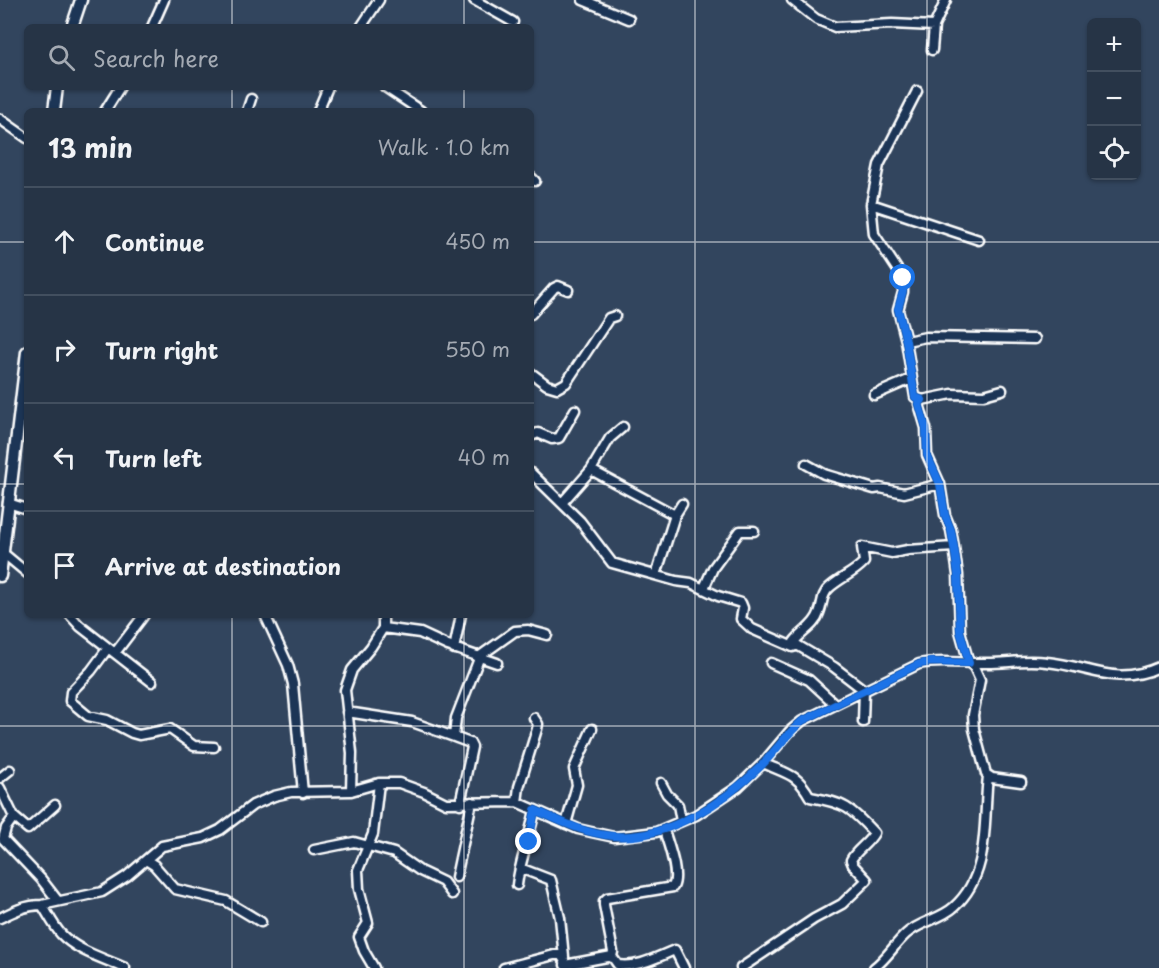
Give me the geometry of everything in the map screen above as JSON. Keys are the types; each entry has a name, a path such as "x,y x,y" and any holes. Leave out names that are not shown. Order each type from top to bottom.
{"main road":[{"path":"73,24 81,0"},
{"path":"54,108 57,90"},
{"path":"0,576 24,376"}],"street":[{"path":"154,24 164,0"},
{"path":"363,24 379,0"},
{"path":"474,0 513,22"},
{"path":"583,0 629,19"},
{"path":"792,0 816,20 835,27 892,24 934,26"},
{"path":"932,50 934,26 946,0"},
{"path":"107,108 118,90"},
{"path":"319,108 327,90"},
{"path":"390,90 417,108"},
{"path":"917,91 879,165 871,204 874,234 903,278 903,291 898,309 915,397 922,400 952,394 984,395 1002,390"},
{"path":"248,108 252,99"},
{"path":"0,118 24,136"},
{"path":"871,204 979,240"},
{"path":"534,311 554,288 558,286 568,290"},
{"path":"534,375 557,388 566,383 609,318 615,316"},
{"path":"906,341 926,337 1035,339"},
{"path":"874,395 911,379"},
{"path":"874,968 886,959 907,933 952,909 974,884 982,849 988,776 977,740 973,715 980,680 969,663 960,631 958,574 954,547 945,515 940,484 927,455 926,428 919,404 922,400"},
{"path":"534,435 538,433 552,439 559,438 575,410"},
{"path":"562,503 591,470 610,438 623,428"},
{"path":"806,464 824,474 874,489 904,493 940,484"},
{"path":"591,470 675,515"},
{"path":"534,476 580,521 612,563 691,583 718,596 741,603 743,608 741,619 752,629 793,647 797,645"},
{"path":"8,503 24,508"},
{"path":"656,575 675,515 682,504"},
{"path":"704,588 713,568 740,531 754,531"},
{"path":"864,690 834,667 794,642 815,620 820,612 822,598 829,588 864,562 862,547 892,553 954,547"},
{"path":"3,553 24,570"},
{"path":"73,618 111,651 152,681"},
{"path":"141,618 71,692 70,701 88,716 107,720 132,733 139,735 170,729 194,746 214,747"},
{"path":"266,618 294,684 303,793"},
{"path":"351,791 352,753 345,690 352,670 383,628 383,618"},
{"path":"454,649 460,618"},
{"path":"383,628 420,633 454,649 497,663"},
{"path":"454,737 456,718 480,656 515,631 528,630 547,634"},
{"path":"0,918 20,908 102,892 120,881 162,846 211,835 263,800 291,792 351,791 379,783 399,783 424,792 446,804 517,802 566,824 591,832 614,837 636,835 664,830 696,814 738,787 763,764 790,731 802,721 919,664 1046,661 1104,675 1126,676 1135,676 1159,667"},
{"path":"771,663 809,680 836,704"},
{"path":"863,722 864,690"},
{"path":"347,712 412,722 470,743 472,747 460,804"},
{"path":"517,802 519,787 537,729 538,724 534,718"},
{"path":"566,824 577,785 574,769 592,729"},
{"path":"741,968 814,919 842,904 867,880 851,860 874,833 854,811 841,804 810,797 802,783 794,776 763,764"},
{"path":"0,778 10,770"},
{"path":"988,776 1021,782"},
{"path":"374,968 363,951 358,937 368,924 357,877 360,863 373,834 379,783"},
{"path":"661,783 667,794 678,805 681,821"},
{"path":"0,788 14,817 28,829 55,805"},
{"path":"456,877 472,802"},
{"path":"517,885 519,868 529,842 535,810"},
{"path":"14,817 6,828 3,839 42,879 58,901"},
{"path":"609,957 613,952 604,901 606,898 668,889 675,883 672,858 664,830"},
{"path":"314,850 354,842 368,845 398,855 420,871 443,882 452,894"},
{"path":"146,860 154,865 175,889 226,901 261,922"},
{"path":"519,868 551,879 560,918 565,963"},
{"path":"42,905 54,926 68,940 78,947 125,968"},
{"path":"565,963 609,957 613,958 618,965 624,966 643,963 675,950 684,968"},
{"path":"504,968 554,955 561,955 565,963"}],"route":[{"path":"529,842 535,810 578,829 614,837 664,830 696,814 738,787 763,764 790,731 822,710 919,664 969,663 960,631 958,574 951,530 947,524 940,484 927,455 926,428 919,404 922,400 915,397 898,309 903,291 903,278"}]}
